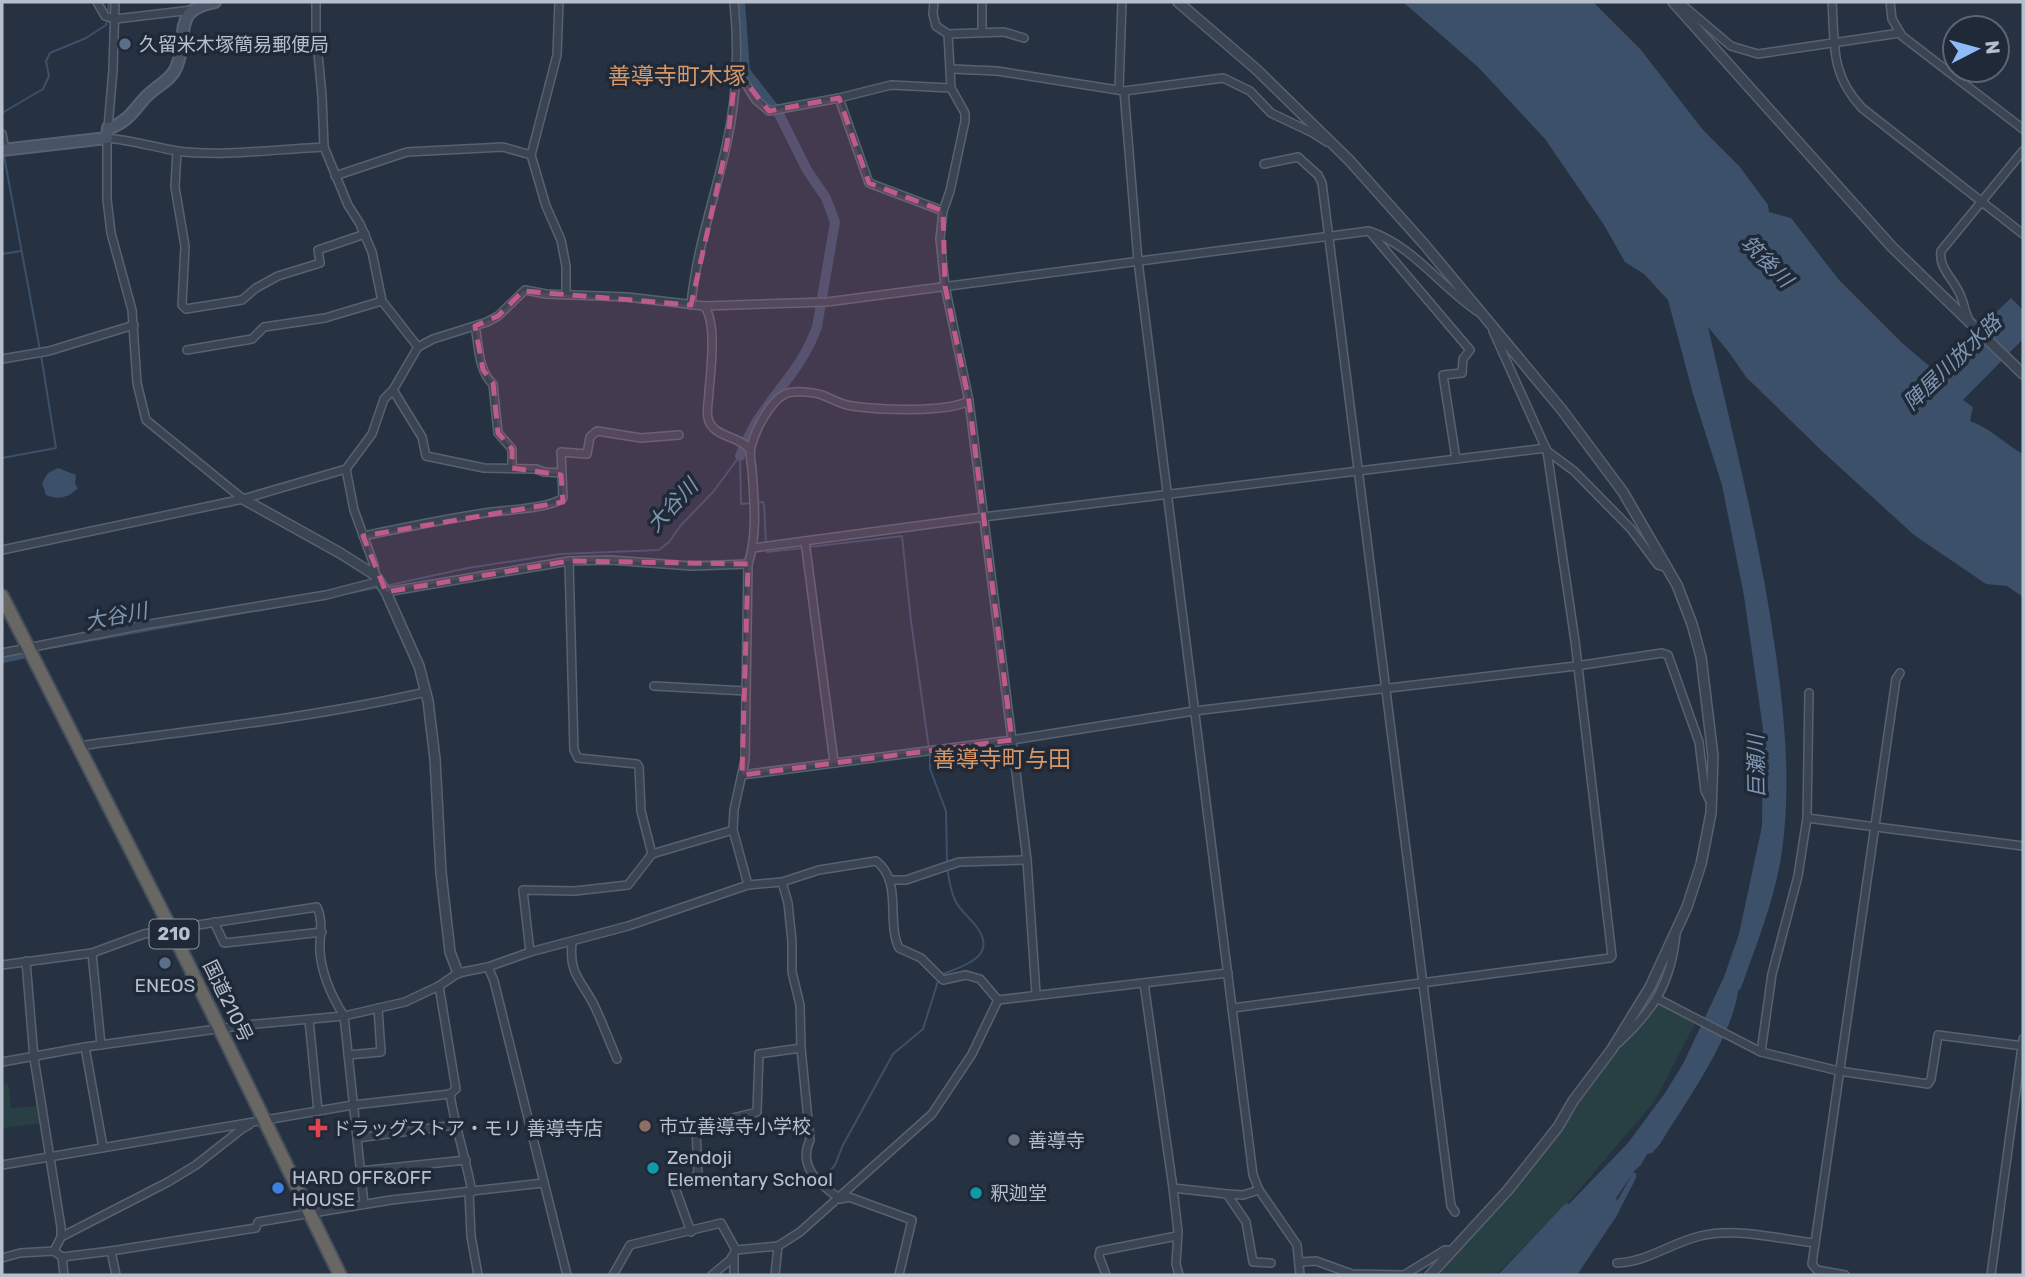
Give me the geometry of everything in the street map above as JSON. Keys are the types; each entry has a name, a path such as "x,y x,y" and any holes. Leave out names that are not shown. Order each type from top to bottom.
{"highway":[{"name":"国道210号","path":"2,596 266,1119 340,1275"}],"main road":[{"path":"3,150 107,133 173,75 181,52 183,29 192,10 197,5 215,2"}],"street":[{"path":"97,2 105,16 115,19 192,10"},
{"path":"115,2 107,133 107,199 111,233 129,296 134,325 137,383 146,421 243,499 340,553 377,578"},
{"path":"316,2 324,147 348,205 372,251 382,301 418,347"},
{"path":"559,2 557,55 531,155 546,206 561,240 566,266 566,295"},
{"path":"691,305 696,265 727,144 734,100 734,2"},
{"path":"934,2 936,26 948,34 1004,32 1024,38"},
{"path":"982,2 982,32"},
{"path":"1122,2 1121,90 1138,261 1253,1175 1259,1190 1297,1245 1300,1275"},
{"path":"1178,2 1256,69 1337,148 1424,244 1597,456 1623,492 1677,585 1701,657 1713,756 1708,829 1699,871 1676,931 1650,988 1558,1127 1508,1190 1430,1275"},
{"path":"1676,2 1731,46 1758,54 1900,33"},
{"path":"1676,2 1892,247 2023,374"},
{"path":"1832,2 1839,76 1845,89 1857,102 2023,233"},
{"path":"1890,2 1892,19 1900,33 2023,129"},
{"path":"948,34 951,88 965,113 965,121 943,211 940,239 945,286 969,401 1013,740 1027,860 1036,995"},
{"path":"952,69 997,71 1121,90 1223,78 1250,91 1271,113 1337,148"},
{"path":"736,70 756,100 769,110 891,85 951,88"},
{"path":"838,98 869,183 943,211"},
{"path":"107,133 177,151 324,147"},
{"path":"2,134 3,150"},
{"path":"335,176 407,152 503,147 531,155"},
{"path":"1968,318 1961,295 1941,262 1941,251 2023,150"},
{"path":"177,151 175,187 185,246 181,296 182,305 186,309 242,300 256,288 278,276 320,263 318,250 365,234"},
{"path":"1264,164 1298,157 1318,175 1322,183 1451,1206 1455,1212"},
{"path":"1369,231 1470,350 1463,359 1462,373 1444,375 1456,458"},
{"path":"2,550 243,499 346,469 372,434 384,399 393,390 418,347 498,316 525,290 566,295 627,297 704,306 827,302 1328,236 1369,231 1378,234 1421,263 1486,318 1546,449 1575,641 1612,956 1233,1008"},
{"path":"187,350 252,339 264,327 325,318 382,301"},
{"path":"704,306 709,312 711,332 708,417 716,430 745,443 750,450"},
{"path":"2,359 49,351 134,325"},
{"path":"475,326 483,370 486,378 493,384 498,433 512,449 512,468"},
{"path":"393,390 422,437 426,456 484,468 536,469 562,473"},
{"path":"748,885 733,830 734,810 745,760 748,564 753,548 754,511 750,450 760,427 775,402 785,394 796,392 823,395 838,404 854,407 940,408 969,401"},
{"path":"363,536 558,502 563,498 561,452 587,454 590,437 597,431 641,438 679,435"},
{"path":"753,548 1357,470 1546,449 1574,471 1631,529 1658,565 1667,568"},
{"path":"346,469 354,510 377,578 419,666 426,692 435,759 441,873 450,952 458,973"},
{"path":"805,541 834,762"},
{"path":"386,592 569,561 610,560 692,566 748,564"},
{"path":"569,561 574,750 578,758 637,764 641,811 652,854"},
{"path":"2,653 144,625 326,595 377,578"},
{"path":"742,775 1013,740 1194,711 1576,666 1662,653 1668,655 1699,742 1705,791 1710,801"},
{"path":"1845,1275 1815,1269 1812,1264 1896,678 1900,673"},
{"path":"654,686 746,691"},
{"path":"78,746 288,717 426,692"},
{"path":"1761,1052 1772,974 1798,876 1807,818 1810,693"},
{"path":"1807,818 2023,846"},
{"path":"530,952 523,890 575,891 628,886 652,854 733,830"},
{"path":"889,880 906,880 959,862 1027,860"},
{"path":"2,1062 85,1047 275,1021 344,1016 405,1002 439,986 458,973 572,943 748,885 782,882 819,870 876,861 884,868 893,894 894,933 900,948 921,958 943,980 967,975 980,979 998,1000"},
{"path":"782,882 788,903 792,972 800,1005 801,1048 810,1140 806,1149 806,1166 819,1183 840,1199"},
{"path":"2,965 92,953 144,934 171,929 317,907 320,914 320,952 324,976 344,1016 364,1204"},
{"path":"214,922 224,943 321,932"},
{"path":"1612,1049 1658,999 1674,958 1676,931"},
{"path":"572,943 570,960 580,983 593,1002 617,1059"},
{"path":"92,953 101,1045"},
{"path":"26,961 34,1058 55,1181 61,1237 54,1251"},
{"path":"488,967 494,981 567,1275"},
{"path":"998,1000 1228,973"},
{"path":"1144,983 1173,1188 1177,1236 1176,1264 1179,1275"},
{"path":"2,1166 353,1105 450,1094 456,1089 439,986"},
{"path":"1658,999 1761,1052 1839,1071 1928,1084 1938,1035 2023,1046"},
{"path":"712,1275 735,1252 778,1246 800,1231 840,1199 932,1114 972,1054 998,1000"},
{"path":"348,1055 381,1052 378,1008"},
{"path":"309,1020 318,1111"},
{"path":"1991,1275 2023,1040"},
{"path":"85,1047 103,1147"},
{"path":"691,1231 674,1185 698,1175 696,1127 757,1112 759,1054 801,1048"},
{"path":"450,1094 455,1125 466,1160 471,1236 478,1275"},
{"path":"61,1237 168,1182 196,1165 243,1128 266,1119"},
{"path":"357,1138 455,1125"},
{"path":"361,1171 466,1160"},
{"path":"2,1258 54,1251 62,1256 111,1251 256,1228 258,1222 364,1204 543,1182"},
{"path":"1173,1188 1243,1195 1259,1190"},
{"path":"1227,1194 1246,1222 1253,1262 1271,1263"},
{"path":"840,1199 849,1196 912,1220 899,1275"},
{"path":"613,1275 630,1245 721,1223 735,1252 734,1275"},
{"path":"1617,1263 1639,1260 1672,1245 1718,1233 1815,1243"},
{"path":"1106,1275 1099,1256 1100,1251 1177,1236"},
{"path":"775,1275 778,1246"},
{"path":"111,1251 116,1275"},
{"path":"1300,1262 1316,1261 1352,1274 1403,1275 1445,1251 1452,1251"},
{"path":"62,1256 64,1275"}],"highlighted area":[{"path":"736,70 769,111 839,98 869,183 943,211 945,286 969,401 1012,740 742,775 748,564 569,561 386,592 363,536 563,502 561,475 512,468 512,449 498,433 493,383 483,370 475,326 498,316 523,291 691,305 727,144"}],"green space":[{"path":"1658,1003 1695,1024 1654,1102 1572,1198 1496,1275 1433,1275 1614,1051"},
{"path":"8,1083 11,1108 40,1106 43,1123 2,1128 2,1084"}],"water":[{"path":"1403,2 1593,2 1641,50 1703,130 1740,167 1768,205 1769,212 1791,218 1839,280 1901,342 1935,371 2011,298 2023,310 2023,339 1963,400 1973,407 1970,421 2023,454 2023,597 2007,586 1986,584 1914,535 1746,377 1708,327 1754,531 1776,655 1786,753 1782,851 1765,921 1738,991 1727,1029 1694,1090 1660,1144 1652,1153 1647,1154 1635,1170 1632,1162 1614,1190 1617,1201 1633,1173 1636,1173 1616,1217 1577,1275 1498,1275 1628,1143 1683,1064 1724,977 1739,934 1762,826 1763,729 1744,596 1722,485 1693,394 1668,300 1644,274 1625,262 1604,225 1545,139 1478,67"},
{"path":"58,468 76,475 75,484 78,488 59,498 46,495 42,483 48,473"}],"waterway":[{"path":"108,13 109,2"},
{"name":"大谷川","path":"740,2 745,71 780,116 807,170 826,198 835,222 817,327 798,365 754,425 740,456"},
{"path":"2,113 43,89 49,76 46,61 50,53 86,38 106,25 108,18"},
{"path":"4,156 40,350"},
{"path":"2,254 21,251"},
{"path":"2,458 56,448 41,355"},
{"path":"740,456 741,504 752,503"},
{"name":"大谷川","path":"385,586 468,568 560,554 659,550 713,492 739,457"},
{"path":"757,503 763,502 764,505 766,543"},
{"path":"809,547 902,536 929,749"},
{"path":"766,549 767,552 803,548"},
{"name":"大谷川","path":"340,595 380,587"},
{"name":"大谷川","path":"39,650 294,604"},
{"name":"大谷川","path":"2,658 22,654"},
{"path":"930,755 930,769 946,811 947,862"},
{"path":"943,974 969,963 976,958 984,945 976,926 955,900 947,867"},
{"path":"827,1174 835,1165 843,1145 893,1054 923,1029 939,978"},
{"name":"巨瀬川","path":"1606,1204 1640,1154"}],"place":[{"name":"久留米木塚簡易郵便局","path":"125,44"},
{"name":"ENEOS","path":"165,963"},
{"name":"市立善導寺小学校","path":"645,1126"},
{"name":"ドラッグストア・モリ 善導寺店","path":"318,1128"},
{"name":"善導寺","path":"1014,1140"},
{"name":"Zendoji Elementary School","path":"653,1168"},
{"name":"HARD OFF&OFF HOUSE","path":"278,1188"},
{"name":"釈迦堂","path":"976,1193"}],"district":[{"name":"善導寺町木塚","path":"677,76"},
{"name":"善導寺町与田","path":"1002,759"}],"water label":[{"name":"筑後川","path":"1767,261"},
{"name":"陣屋川放水路","path":"1952,362"}]}
